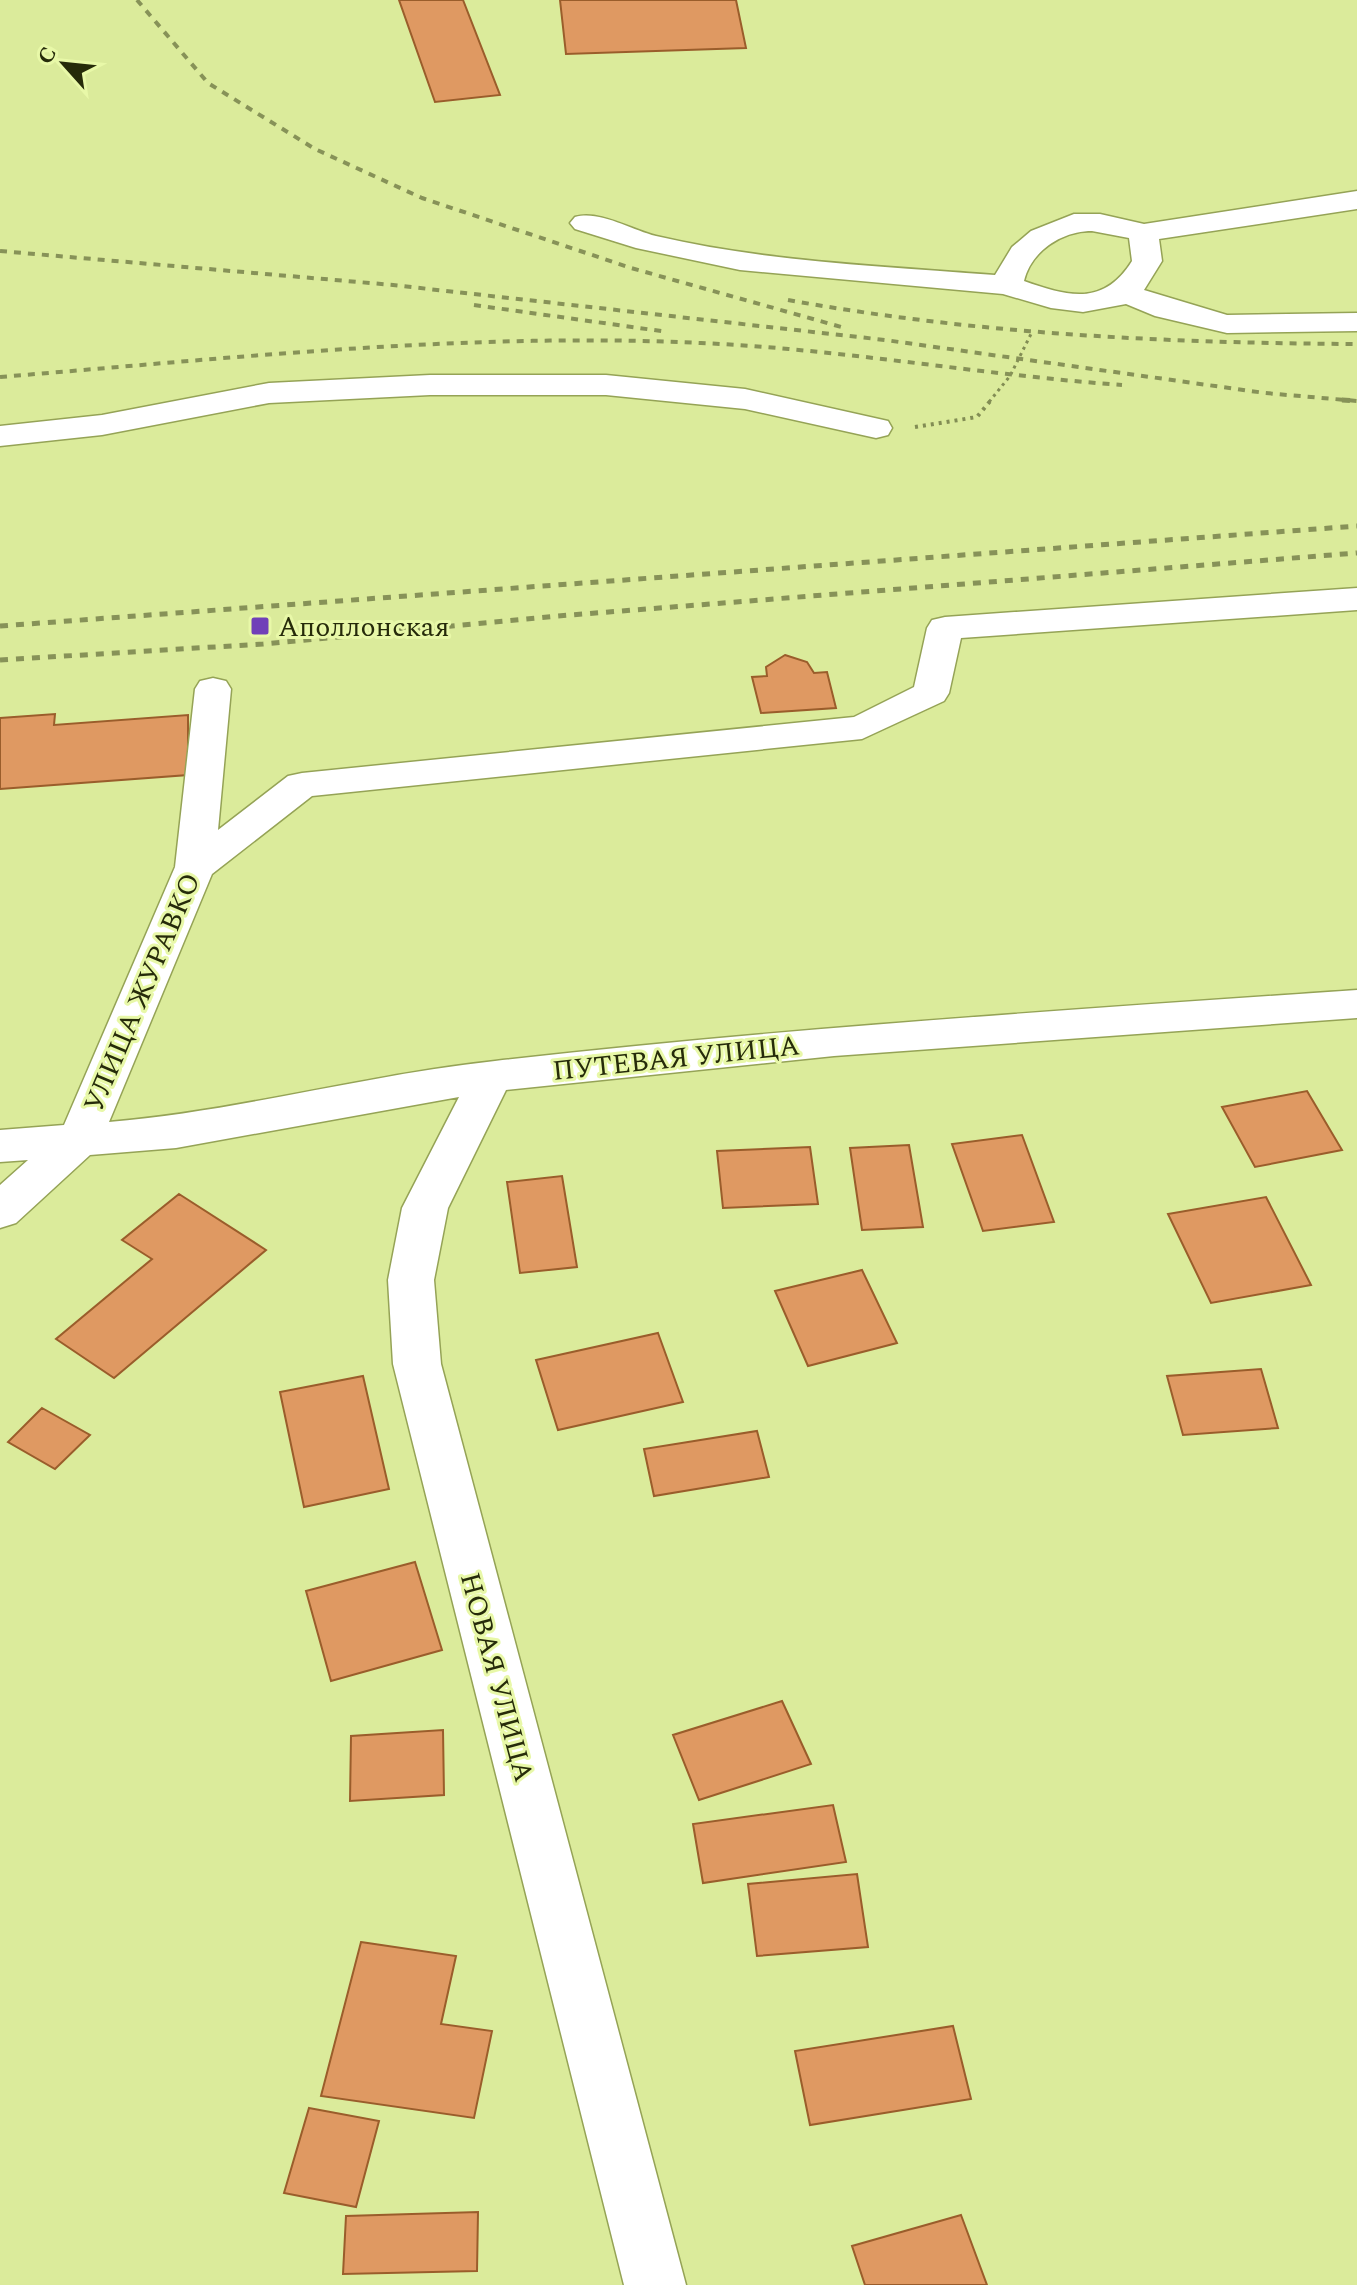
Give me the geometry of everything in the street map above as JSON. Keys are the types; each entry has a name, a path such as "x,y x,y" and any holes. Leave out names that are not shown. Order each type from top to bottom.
{"street":[{"path":"1008,285 1009,272 1040,237 1073,223 1111,224 1143,233 1357,200"},
{"path":"585,223 633,241 767,265 1008,285 1046,300 1089,304 1125,293 1166,309 1227,324 1357,322"},
{"path":"1125,293 1147,261 1143,233"},
{"path":"0,436 102,425 269,393 430,385 606,385 745,399 876,428"},
{"path":"195,867 302,785 862,728 931,693 945,628 1357,599"},
{"name":"УЛИЦА ЖУРАВКО","path":"0,1211 80,1138 195,867 213,689"},
{"name":"ПУТЕВАЯ УЛИЦА","path":"0,1146 176,1132 491,1076 834,1041 1357,1004"},
{"name":"НОВАЯ УЛИЦА","path":"491,1076 425,1208 411,1280 417,1364 655,2285"}],"path":[{"path":"876,428 933,426 977,417 1019,361 1046,300"}],"building":[{"path":"399,0 463,0 500,95 435,102"},
{"path":"560,0 736,0 746,48 566,54"},
{"path":"785,655 807,662 814,673 827,672 836,708 761,713 752,677 767,676 766,667"},
{"path":"55,714 54,725 188,715 188,775 0,789 0,718"},
{"path":"1307,1091 1342,1150 1255,1167 1222,1107"},
{"path":"1022,1135 1054,1222 983,1231 952,1144"},
{"path":"909,1145 923,1227 862,1230 850,1148"},
{"path":"810,1147 818,1204 723,1208 717,1151"},
{"path":"562,1176 577,1267 520,1273 507,1182"},
{"path":"179,1194 266,1250 114,1378 56,1339 152,1259 122,1240"},
{"path":"1266,1197 1311,1285 1211,1303 1168,1214"},
{"path":"862,1270 897,1343 808,1366 775,1291"},
{"path":"658,1333 683,1402 558,1430 536,1360"},
{"path":"1261,1369 1278,1428 1183,1435 1167,1376"},
{"path":"363,1376 389,1489 304,1507 280,1392"},
{"path":"42,1408 90,1435 55,1469 8,1442"},
{"path":"757,1431 769,1477 654,1496 644,1449"},
{"path":"415,1562 442,1650 331,1681 306,1591"},
{"path":"782,1701 811,1764 699,1800 673,1735"},
{"path":"443,1730 444,1795 350,1801 351,1736"},
{"path":"833,1805 846,1862 703,1883 693,1824"},
{"path":"857,1874 868,1947 757,1956 748,1884"},
{"path":"361,1942 456,1956 441,2024 492,2031 474,2118 321,2096"},
{"path":"953,2026 971,2099 810,2125 795,2051"},
{"path":"309,2108 379,2121 356,2207 284,2193"},
{"path":"478,2212 477,2271 343,2274 346,2216"},
{"path":"961,2215 987,2285 865,2285 852,2246"}],"railway":[{"path":"137,0 208,83 315,149 422,198 631,268 845,328"},
{"path":"0,251 393,285 885,340 1265,393 1357,401 1342,400"},
{"path":"788,300 1000,329 1142,339 1357,344"},
{"path":"474,305 668,332"},
{"path":"0,377 350,349 526,341 613,341 754,346 1122,385"},
{"path":"0,626 1357,526"},
{"path":"0,660 263,644 558,616 1357,553"}],"place":[{"name":"Аполлонская","path":"260,626"}]}
